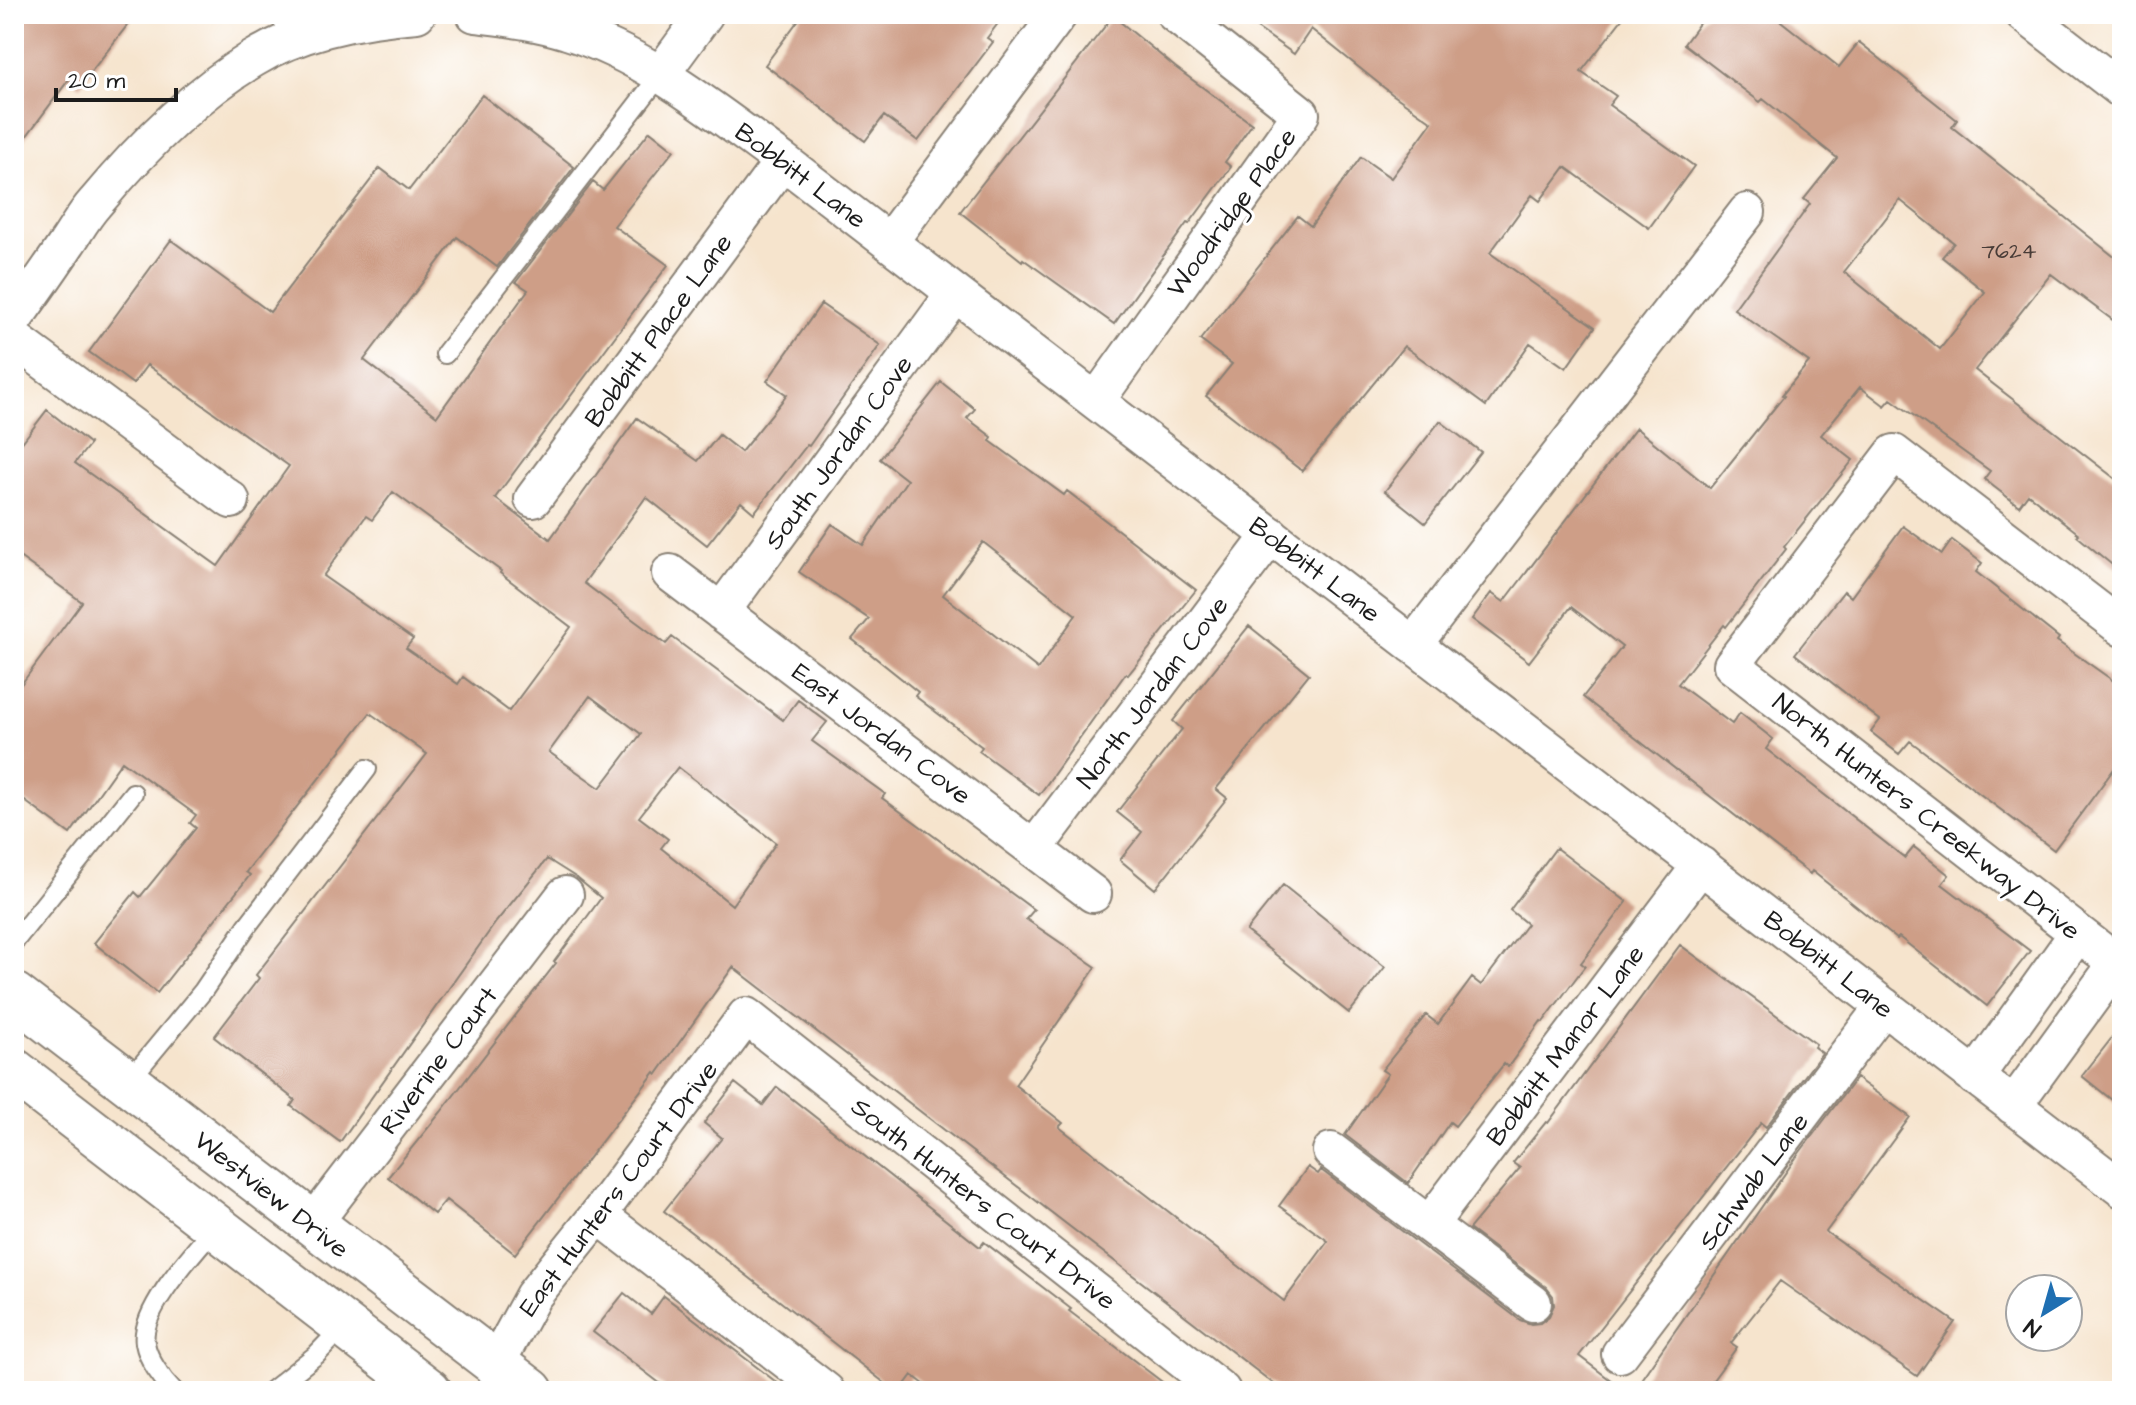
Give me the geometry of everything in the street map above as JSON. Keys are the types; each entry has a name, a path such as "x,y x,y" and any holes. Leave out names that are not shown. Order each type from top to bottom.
{"main road":[{"name":"Westview Drive","path":"14,995 531,1391"},
{"path":"14,1071 429,1391"},
{"path":"210,1222 241,1169"}],"street":[{"path":"14,319 93,205 156,136 221,81 254,58 286,28 334,28 381,17 417,14"},
{"name":"Bobbitt Lane","path":"475,14 565,30 604,44 661,74 783,161 2122,1189"},
{"path":"661,74 705,14"},
{"path":"889,242 1059,14"},
{"name":"Woodridge Place","path":"1096,401 1301,114 1175,14"},
{"path":"2024,14 2122,90"},
{"name":"Bobbitt Place Lane","path":"533,499 783,161"},
{"path":"1413,645 1747,212"},
{"name":"South Jordan Cove","path":"721,612 955,293"},
{"path":"14,339 231,500"},
{"name":"North Hunters Creekway Drive","path":"2119,965 1732,665 1894,453 2122,628"},
{"name":"North Jordan Cove","path":"1034,849 1271,535"},
{"name":"East Jordan Cove","path":"670,573 1093,894"},
{"name":"Bobbitt Manor Lane","path":"1429,1225 1701,865"},
{"name":"Riverine Court","path":"312,1225 565,895"},
{"path":"1975,1077 2078,933"},
{"path":"2013,1106 2119,965"},
{"name":"Schwab Lane","path":"1620,1354 1884,1006"},
{"name":"East Hunters Court Drive","path":"496,1364 533,1296 598,1215 746,1016"},
{"name":"South Hunters Court Drive","path":"746,1016 1222,1391"},
{"path":"1331,1151 1533,1303"},
{"path":"598,1215 826,1391"}],"lane":[{"path":"445,354 661,74"},
{"path":"127,1083 203,991 256,914 367,769"},
{"path":"14,942 133,793"},
{"path":"174,1391 161,1378 144,1341 152,1310 210,1222"},
{"path":"271,1391 316,1355 344,1326"}],"building":[{"path":"14,14 136,14 80,86 70,78 14,153"},
{"path":"803,14 1005,14 987,38 993,42 918,141 884,116 865,141 765,65"},
{"path":"1237,14 1626,14 1581,72 1616,96 1609,105 1694,166 1649,228 1565,167 1540,201 1532,195 1490,253 1595,327 1566,368 1530,343 1486,406 1404,346 1302,471 1206,396 1232,364 1200,340 1298,216 1311,226 1361,157 1391,178 1432,122 1311,29 1294,54"},
{"path":"1706,14 1772,14 1839,67 1859,42 1957,120 1952,127 2122,263 2122,327 2051,274 1975,370 2122,484 2122,573 2028,494 2019,506 1984,479 1990,471 1891,399 1885,406 1860,387 1821,435 1853,460 1726,627 1724,625 1678,684 1732,724 1740,713 1773,739 1766,749 1905,858 1914,847 1949,875 1942,884 2030,951 1987,1006 1812,871 1810,874 1583,697 1622,647 1571,607 1529,662 1472,619 1491,593 1504,602 1636,428 1710,488 1809,362 1734,309 1810,204 1804,199 1837,158 1763,99 1760,102 1684,44","holes":["1900,200 1954,243 1942,257 1985,292 1940,349 1844,272"]},
{"path":"1113,16 1252,124 1225,162 1231,167 1114,324 1022,261 960,212"},
{"path":"482,95 574,167 497,267 457,237 364,360 437,416 528,290 516,282 593,182 603,190 650,131 674,150 614,226 668,265 495,498 550,539 637,418 698,461 719,435 741,452 787,395 767,381 821,304 880,345 809,446 754,513 741,502 707,545 646,497 584,583 666,644 672,637 783,720 798,700 827,722 812,741 885,794 882,798 1034,910 1026,919 1096,967 1015,1085 1063,1123 1059,1127 1284,1301 1328,1241 1279,1206 1308,1167 1318,1174 1321,1170 1520,1320 1540,1323 1549,1316 1554,1305 1553,1296 1546,1287 1469,1229 1520,1168 1513,1163 1548,1123 1680,945 1816,1044 1814,1047 1822,1053 1766,1127 1761,1123 1579,1356 1625,1391 1283,1391 733,967 657,1074 655,1072 515,1254 446,1200 434,1214 388,1177 556,963 601,898 547,859 496,922 340,1142 291,1106 295,1100 214,1037 259,978 256,975 427,754 370,713 246,872 250,875 157,993 94,943 135,892 140,897 196,828 190,823 196,815 122,761 70,834 14,793 14,694 82,602 14,553 14,453 47,410 90,444 75,463 218,566 289,466 147,365 133,384 89,352 171,240 270,312 380,168 409,190","holes":["393,492 571,627 509,711 463,677 458,684 406,648 413,639 323,576 366,516 372,520","590,696 641,734 600,788 549,752","678,767 776,843 732,905 661,848 668,839 639,817"]},
{"path":"941,382 975,409 967,418 992,437 990,441 1064,495 1067,491 1196,590 1128,675 1126,673 1039,795 979,751 982,747 915,696 918,692 852,639 869,619 799,572 832,524 863,545 907,480 880,459","holes":["983,542 1076,615 1038,669 943,595"]},
{"path":"1440,421 1481,452 1425,523 1385,491"},
{"path":"1903,526 1942,554 1952,540 1982,563 1976,572 2059,638 2057,641 2122,687 2122,758 2054,850 1910,741 1899,754 1871,732 1880,720 1795,654 1844,591 1851,597"},
{"path":"1249,626 1309,674 1216,789 1227,798 1155,889 1120,860 1142,832 1117,812 1182,729 1173,721"},
{"path":"1556,848 1627,902 1581,963 1585,966 1508,1067 1504,1064 1455,1126 1450,1122 1408,1183 1345,1135 1388,1074 1382,1070 1426,1015 1438,1024 1472,978 1481,985 1527,924 1510,910"},
{"path":"1283,885 1385,967 1349,1013 1246,931"},
{"path":"2122,1025 2122,1108 2082,1076"},
{"path":"1856,1078 1910,1117 1826,1232 1955,1322 1917,1376 1780,1281 1731,1343 1737,1347 1705,1391 1633,1391 1800,1152"},
{"path":"735,1083 763,1105 777,1087 980,1247 984,1242 1174,1391 933,1391 912,1375 900,1391 895,1391 664,1211 722,1138 704,1123"},
{"path":"624,1293 651,1314 664,1296 788,1391 670,1391 593,1332"}]}
